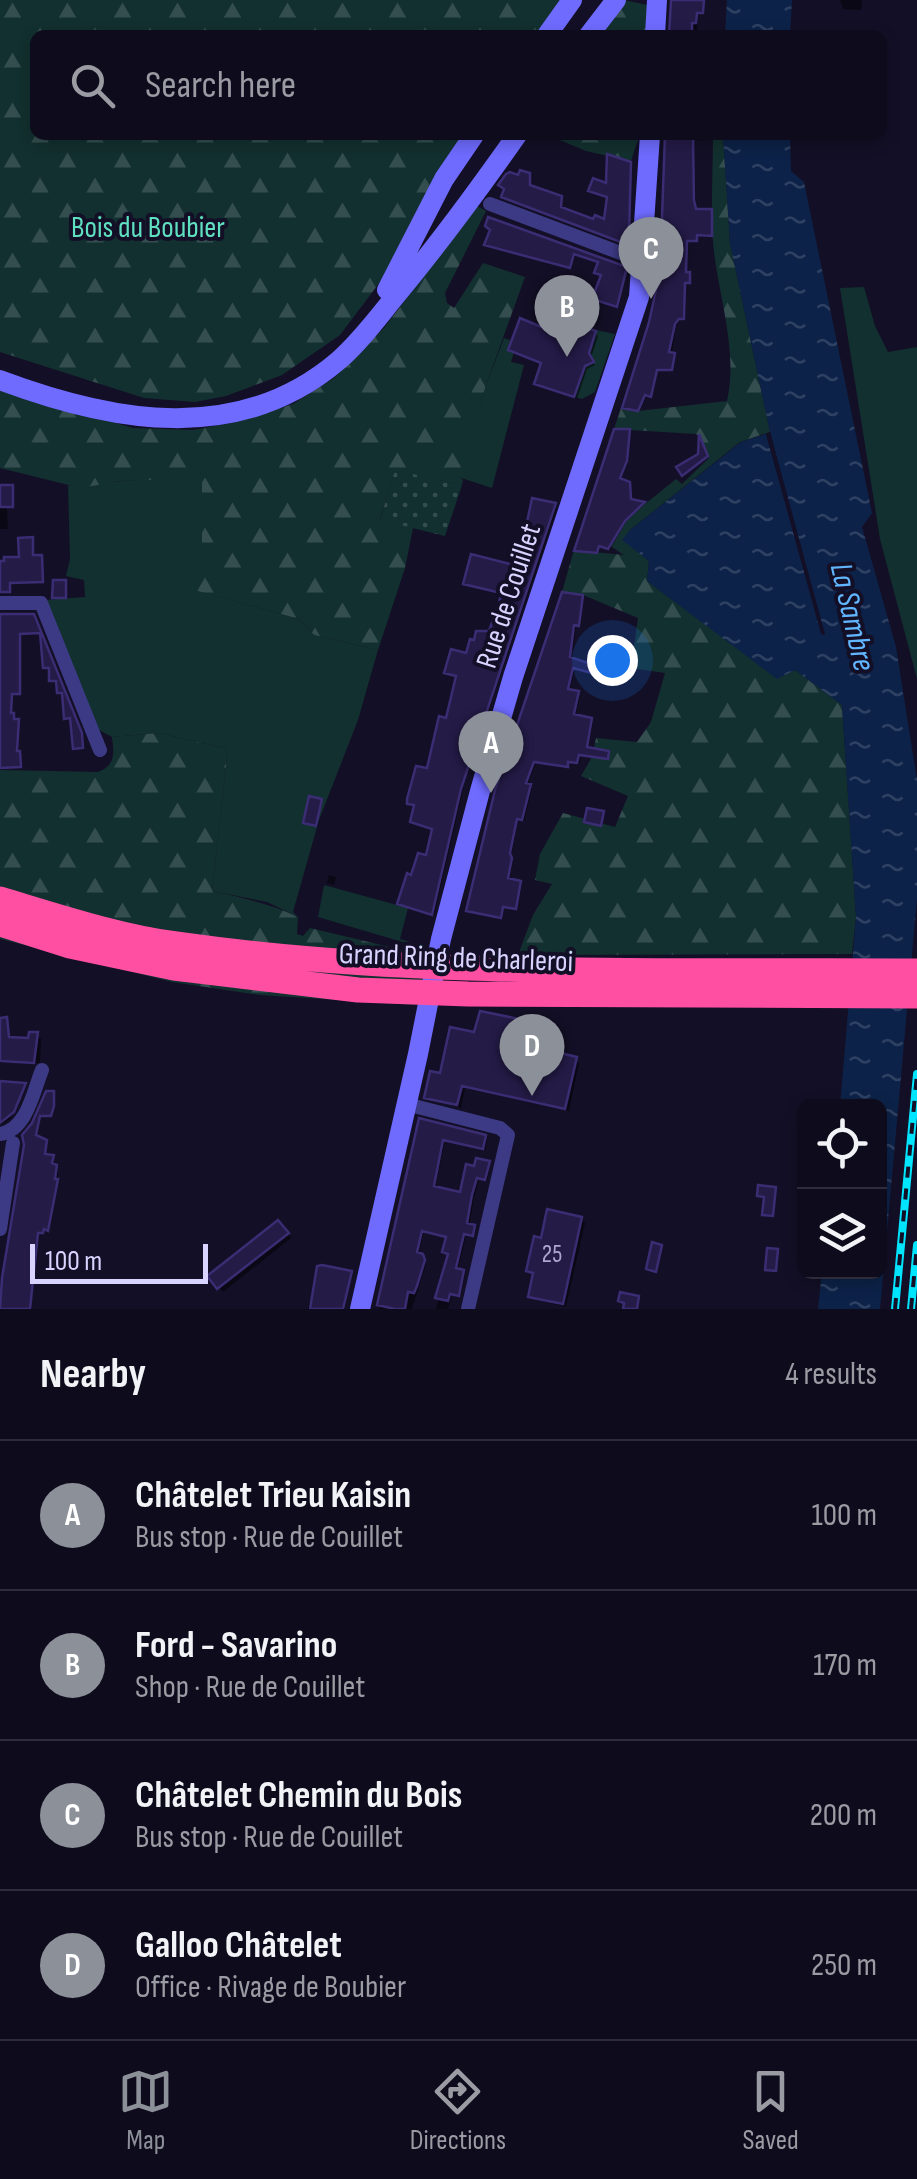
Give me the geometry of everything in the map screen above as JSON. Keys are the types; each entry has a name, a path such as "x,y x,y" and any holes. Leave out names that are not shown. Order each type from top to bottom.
{"highway":[{"name":"Grand Ring de Charleroi","path":"0,899 172,944 367,964 917,971"},
{"name":"Grand Ring de Charleroi","path":"0,924 70,946 174,968 358,990 917,996"}],"main road":[{"path":"550,30 572,0"},
{"path":"593,30 616,0"},
{"path":"656,30 657,0"},
{"path":"0,370 94,401 160,410 232,404 288,384 335,352 394,281 444,179 471,140"},
{"path":"0,380 92,410 160,420 229,415 290,393 355,345 440,242 513,140"},
{"name":"Rue de Couillet","path":"360,1309 441,939 480,791 513,677 634,314 642,260 648,140"}],"street":[{"path":"490,204 642,260"},
{"path":"0,603 42,603 100,750"},
{"path":"0,1134 9,1133 24,1118 42,1070"},
{"path":"406,1104 500,1128 508,1134 468,1309"},
{"path":"0,1229 13,1144"}],"green space":[{"name":"Bois du Boubier","path":"0,0 563,0 542,30 30,30 30,140 463,140 395,262 340,335 282,375 226,396 195,402 144,398 0,352"},
{"path":"624,0 647,5 648,30 598,30"},
{"path":"560,140 638,140 631,161 586,151"},
{"path":"713,140 723,140 730,243 770,432 740,442 630,530 623,540 649,561 647,581 777,678 795,670 842,705 856,917 852,954 518,955 533,915 552,884 535,880 540,854 563,813 615,827 628,796 581,776 592,757 596,738 637,742 651,722 665,673 631,668 638,618 583,595 562,592 574,550 624,555 609,545 629,517 676,479 682,484 709,458 696,434 614,429 621,408 638,411 727,401 729,346 712,209"},
{"path":"477,206 486,211 445,293 447,303 454,308 483,263 525,277 486,385 459,477 462,485 395,471 380,519 413,528 405,568 378,650 314,635 299,619 194,590 202,565 202,473 180,479 120,481 81,488 0,468 0,389 133,428 193,430 236,422 293,404 334,378 384,328"},
{"path":"864,287 875,326 888,352 917,347 917,679 880,539 840,288"},
{"path":"596,330 615,334 595,392 582,399 574,397 585,367 594,362 589,352"},
{"path":"504,338 517,343 511,362 524,365 492,488 458,477"},
{"path":"395,470 462,485 445,536 380,520"},
{"path":"202,473 202,565 195,590 299,619 314,635 378,650 358,720 319,820 293,912 298,917 267,902 212,891 228,749 159,733 112,737 97,729 44,600 85,597 84,580 66,576 70,559 68,485"},
{"path":"159,733 228,749 212,891 266,904 298,917 297,934 303,936 310,928 428,953 417,1005 260,995 172,982 0,939 0,770 98,772 111,762 112,737"},
{"path":"324,885 408,908 400,939 426,949 318,917"}],"water":[{"path":"727,0 792,0 790,30 725,30"},
{"name":"La Sambre","path":"723,140 790,140 791,171 804,182 872,513 862,527 896,647 917,780 917,899 887,1231 887,1099 841,1099 856,917 842,705 795,670 777,679 647,581 649,561 622,540 741,442 766,434 824,635 770,432 730,243"},
{"path":"821,1279 883,1279 880,1309 818,1309"}],"pier":[{"path":"770,432 825,634 823,635 766,434"}],"building":[{"path":"671,0 704,0 703,13 697,13 692,30 669,30"},
{"path":"665,140 693,140 694,200 696,209 712,209 712,236 697,235 697,241 687,241 686,272 690,272 690,283 685,283 684,319 675,324 669,352 675,353 672,370 657,370 651,397 645,395 638,411 622,408 649,322 660,272"},
{"path":"607,154 631,162 626,244 501,197 504,189 498,185 506,174 518,175 520,170 530,173 530,185 562,196 561,207 604,219 607,197 588,191 593,178 606,183"},
{"path":"488,217 627,267 617,307 592,299 601,275 594,273 598,262 574,254 570,268 484,245 490,230 485,226"},
{"path":"556,317 596,331 589,353 594,362 585,366 574,397 534,384 541,363 508,350 520,318 551,331"},
{"path":"614,429 630,429 627,461 620,478 630,482 631,499 645,502 625,521 608,549 599,546 597,553 574,551"},
{"path":"699,434 708,456 682,476 676,467 698,454"},
{"path":"0,485 13,485 13,507 0,507"},
{"path":"532,498 556,503 461,789 432,915 397,904 418,853 426,855 432,829 410,822 414,805 407,804 407,799 416,766 427,768 439,716 446,718 456,676 444,673 451,649 466,653 476,631 489,631 499,603 501,593 463,584 471,554 518,566"},
{"path":"33,537 33,555 42,555 43,582 10,583 10,592 0,592 0,561 4,557 19,557 18,538"},
{"path":"53,580 66,580 66,598 52,598"},
{"path":"562,592 583,595 570,657 597,666 595,674 573,668 568,689 579,691 574,714 592,718 587,747 609,751 608,759 579,755 577,763 568,762 568,767 534,762 526,783 531,784 522,820 517,819 510,853 508,878 521,881 516,909 503,907 501,918 466,911 495,790"},
{"path":"0,614 34,614 82,733 83,748 73,749 70,718 64,719 62,693 57,693 56,681 49,681 49,668 43,668 40,633 20,634 20,694 12,694 11,713 19,719 17,751 21,767 0,768"},
{"path":"309,796 322,799 316,826 303,823"},
{"path":"587,808 604,811 601,826 584,822"},
{"path":"480,1011 534,1022 530,1038 550,1043 548,1050 577,1057 565,1109 462,1086 457,1105 424,1098 430,1071 440,1073 450,1027 474,1032"},
{"path":"7,1017 9,1037 28,1038 29,1032 38,1032 34,1063 0,1061 0,1018"},
{"path":"0,1081 26,1083 14,1112 0,1123"},
{"path":"46,1091 54,1091 54,1106 51,1116 40,1116 36,1135 47,1140 45,1154 54,1155 52,1163 57,1165 58,1179 48,1231 38,1233 30,1309 0,1309 24,1145 22,1135 32,1123"},
{"path":"419,1118 486,1135 483,1149 443,1140 434,1186 460,1192 466,1164 474,1166 476,1158 490,1161 485,1180 477,1178 472,1195 467,1223 475,1225 473,1236 464,1234 456,1268 464,1270 459,1296 450,1294 448,1301 435,1298 448,1254 442,1252 446,1237 422,1231 417,1252 425,1260 417,1286 414,1293 408,1292 405,1309 395,1309 377,1305"},
{"path":"758,1185 776,1187 773,1216 762,1215 764,1197 757,1196"},
{"path":"547,1209 582,1217 563,1304 528,1297 533,1273 526,1271 534,1236 541,1238"},
{"path":"278,1220 289,1233 217,1289 207,1276"},
{"path":"652,1242 662,1245 656,1272 646,1269"},
{"path":"767,1248 778,1249 776,1271 765,1270"},
{"path":"317,1266 352,1271 343,1309 310,1309"},
{"path":"620,1292 639,1296 637,1309 623,1309 624,1303 618,1301"}],"railway":[{"path":"895,1309 917,1074"},
{"path":"911,1309 917,1245"}],"place":[{"name":"Châtelet Chemin du Bois","path":"651,299"},
{"name":"Ford - Savarino","path":"567,357"},
{"name":"Châtelet Trieu Kaisin","path":"491,793"},
{"name":"Galloo Châtelet","path":"532,1096"}]}
